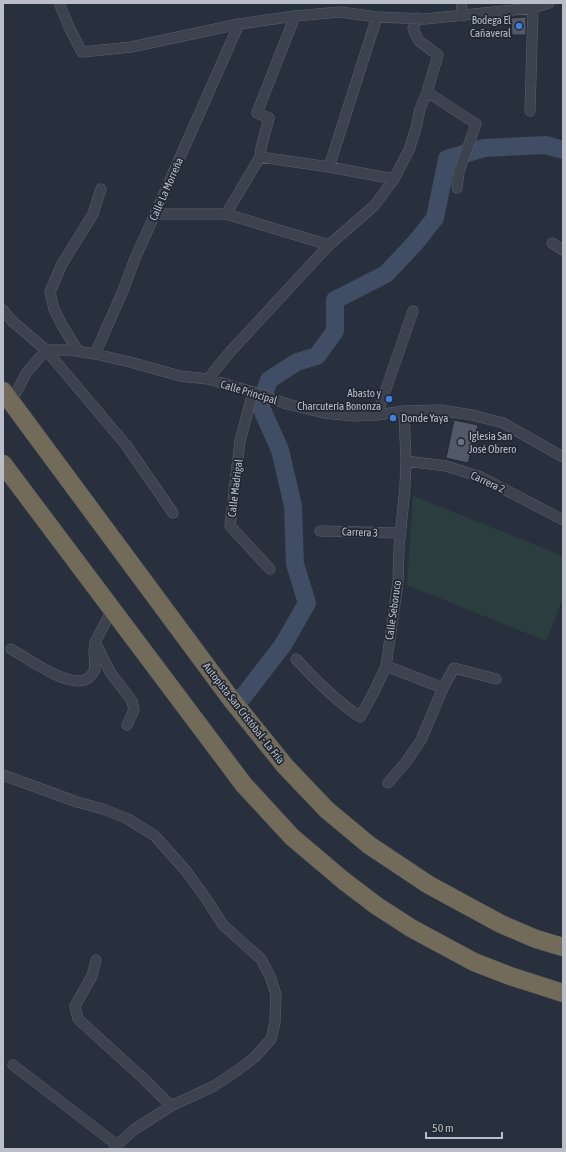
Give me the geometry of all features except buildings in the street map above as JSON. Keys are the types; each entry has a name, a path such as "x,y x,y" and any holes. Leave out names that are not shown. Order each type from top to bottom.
{"highway":[{"name":"Autopista San Cristóbal - La Fría","path":"7,396 231,699 285,766 327,810 369,845 429,885 501,924 536,939 563,946"},
{"path":"4,467 244,785 292,837 377,906 411,928 474,962 510,976 563,992"}],"street":[{"path":"59,3 82,52 131,47 239,24 341,8 377,17 425,19 533,8 549,3"},
{"path":"461,3 463,16"},
{"path":"530,111 533,8"},
{"path":"226,214 260,157 269,118 257,113 295,16"},
{"path":"329,167 377,17"},
{"path":"208,379 229,353 329,245 374,206 394,179 409,150 420,109 438,56 419,41 413,29 417,18"},
{"name":"Calle La Morreña","path":"95,354 136,256 239,24"},
{"path":"427,92 476,124 459,172 457,188"},
{"path":"260,157 329,167 394,179"},
{"path":"78,351 54,309 50,292 62,264 93,214 101,189"},
{"path":"155,214 226,214 329,245"},
{"path":"552,243 563,250"},
{"path":"3,310 12,321 46,350 126,445 173,512"},
{"path":"377,415 413,310"},
{"name":"Calle Principal","path":"46,350 61,349 95,354 180,376 208,379 287,404 324,413 353,416 377,415 404,411 440,410 472,414 503,422 563,457"},
{"path":"7,396 46,350"},
{"name":"Calle Madrigal","path":"253,392 240,441 230,526 270,569"},
{"name":"Calle Seboruco","path":"296,659 329,694 360,717 386,666 398,582 400,533 405,487 406,461 404,411"},
{"name":"Carrera 2","path":"406,461 446,466 481,477 563,520"},
{"name":"Carrera 3","path":"320,531 400,533"},
{"path":"11,649 55,675 76,681 88,678 96,670 94,652 95,642 112,610"},
{"path":"95,642 110,672 132,701 134,710 127,725"},
{"path":"386,666 443,688"},
{"path":"388,783 406,762 421,740 443,688 454,668 496,679"},
{"path":"3,775 128,819 155,836 186,871 206,897 223,924 261,959 270,976 276,995 275,1022 271,1040 255,1057 214,1086 171,1106 135,1129 115,1147 12,1065"},
{"path":"96,960 92,976 75,1006 78,1019 145,1080 171,1106"}],"shaded area":[{"path":"413,496 563,556 563,598 546,641 407,585"}],"waterway":[{"path":"242,698 283,645 307,603 295,564 293,506 280,450 260,405 269,380 297,362 317,356 335,331 335,300 386,274 416,242 435,218 447,159 484,148 546,145 563,150"}],"place":[{"name":"Bodega El Cañaveral","path":"519,26"},
{"name":"Abasto y Charcutería Bononza","path":"389,399"},
{"name":"Donde Yaya","path":"393,418"},
{"name":"Iglesia San José Obrero","path":"461,442"}]}
